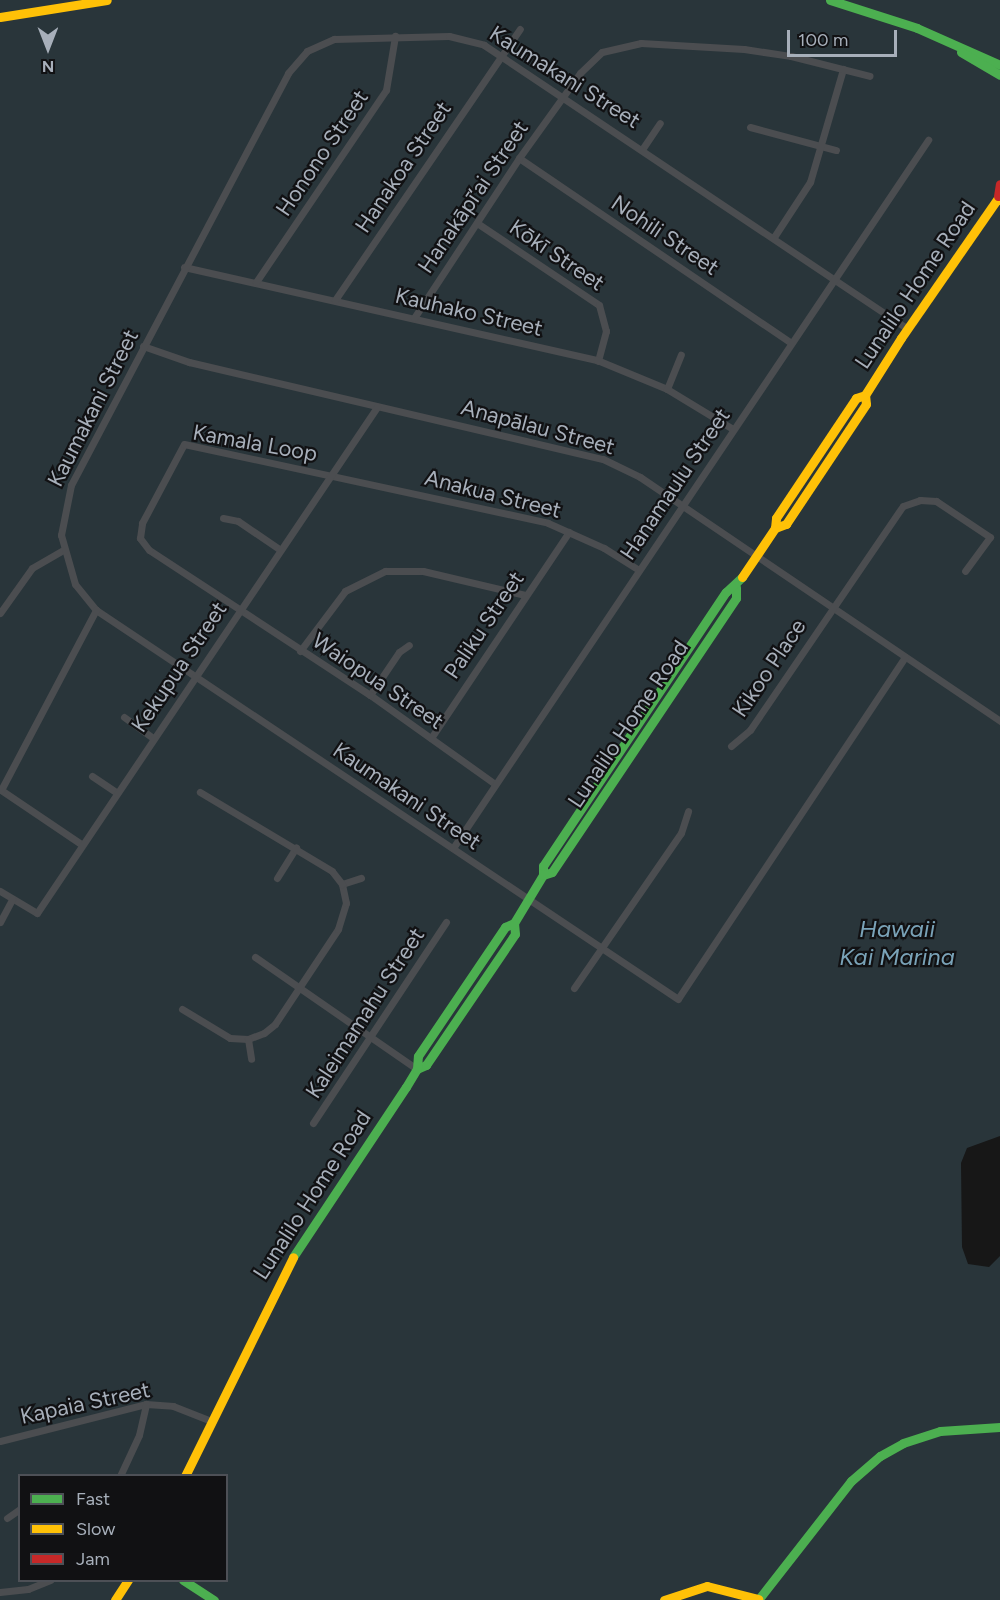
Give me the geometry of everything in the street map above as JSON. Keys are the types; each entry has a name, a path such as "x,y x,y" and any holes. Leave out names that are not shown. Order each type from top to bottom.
{"main road":[{"path":"0,17 107,0"},
{"path":"830,0 917,28 1000,65"},
{"path":"917,28 1000,75"},
{"name":"Lunalilo Home Road","path":"186,1474 279,1278 417,1069 418,1056 505,927 514,923 526,899 543,875 552,872 736,598 736,587 775,528 786,524 866,404 865,395 999,196 1000,184"},
{"path":"664,1600 699,1588 722,1588 758,1600 851,1481 880,1456 934,1432 1000,1427"},
{"path":"115,1600 127,1582"},
{"path":"185,1582 214,1600"},
{"path":"722,1588 736,1600"}],"street":[{"name":"Hanakoa Street","path":"335,300 520,29"},
{"name":"Kaumakani Street","path":"905,657 678,999 96,610 75,584 63,550 63,520 71,485 184,267 300,57 315,46 334,39 395,36 461,37 501,56 643,148 908,329"},
{"name":"Honono Street","path":"256,282 386,90 395,36"},
{"name":"Hanakāpī‘ai Street","path":"414,318 519,158 594,58 611,48 632,43 744,49 870,76"},
{"path":"774,237 805,191 821,146 843,69"},
{"path":"643,148 660,123"},
{"path":"750,126 836,150"},
{"name":"Hanamaulu Street","path":"453,848 680,506 836,280 928,140"},
{"name":"Nohili Street","path":"519,158 791,343"},
{"name":"Kōkī Street","path":"477,223 599,305 606,331 598,360"},
{"name":"Kauhako Street","path":"184,267 598,360 667,389 733,429"},
{"name":"Anapālau Street","path":"144,346 189,362 603,459 640,477 1000,721"},
{"path":"667,389 681,355"},
{"name":"Kekupua Street","path":"0,891 36,913 376,407"},
{"name":"Kamala Loop","path":"238,611 149,549 140,538 142,523 184,444 330,474"},
{"name":"Anakua Street","path":"330,474 548,523 639,570"},
{"name":"Kikoo Place","path":"731,746 750,730 899,510 914,501 938,502 990,537 965,571"},
{"path":"223,518 238,521 279,549"},
{"name":"Paliku Street","path":"431,738 569,532"},
{"path":"0,614 32,568 63,550"},
{"path":"300,651 345,591 385,571 423,571 525,595"},
{"path":"81,844 1,790 96,610"},
{"name":"Waiopua Street","path":"238,611 370,695 495,784"},
{"path":"370,695 399,652 409,645"},
{"path":"124,717 153,738"},
{"path":"92,776 117,793"},
{"path":"182,1009 224,1036 248,1039 275,1024 342,922 346,903 342,884 332,871 296,847 200,792"},
{"path":"574,988 681,833 688,811"},
{"path":"277,878 296,847"},
{"path":"342,884 361,878"},
{"path":"0,922 12,899"},
{"name":"Kaleimamahu Street","path":"313,1123 371,1039 446,922"},
{"path":"255,957 298,990 417,1069"},
{"path":"248,1039 251,1059"},
{"path":"121,1474 140,1435 146,1404"},
{"name":"Kapaia Street","path":"0,1441 146,1404 173,1406 211,1420"},
{"path":"7,1518 18,1510"},
{"path":"0,1592 28,1589 47,1582"}],"water":[{"name":"Hawaii Kai Marina","path":"0,0 1000,0 1000,1136 967,1148 961,1163 962,1247 968,1264 989,1267 1000,1256 1000,1600 0,1600"}],"traffic: fast":[{"path":"830,0 917,28 1000,65"},
{"path":"961,52 1000,75"},
{"path":"417,1069 426,1065 515,934 514,923 543,875 543,866 726,592 742,577"},
{"path":"543,875 552,872 736,598 736,587"},
{"path":"293,1257 406,1087 417,1069 418,1056 505,927 514,923"},
{"path":"758,1600 851,1481 880,1456 903,1443 940,1431 1000,1427"},
{"path":"186,1582 214,1600"}],"traffic: slow":[{"path":"0,17 107,0"},
{"path":"775,528 786,524 866,404 865,395 901,338 1000,195"},
{"path":"742,577 775,528 776,518 856,398 865,395"},
{"path":"186,1474 293,1257"},
{"path":"115,1600 127,1582"},
{"path":"664,1600 707,1586 758,1599"}],"traffic: jam":[{"path":"998,196 1000,184"}]}
